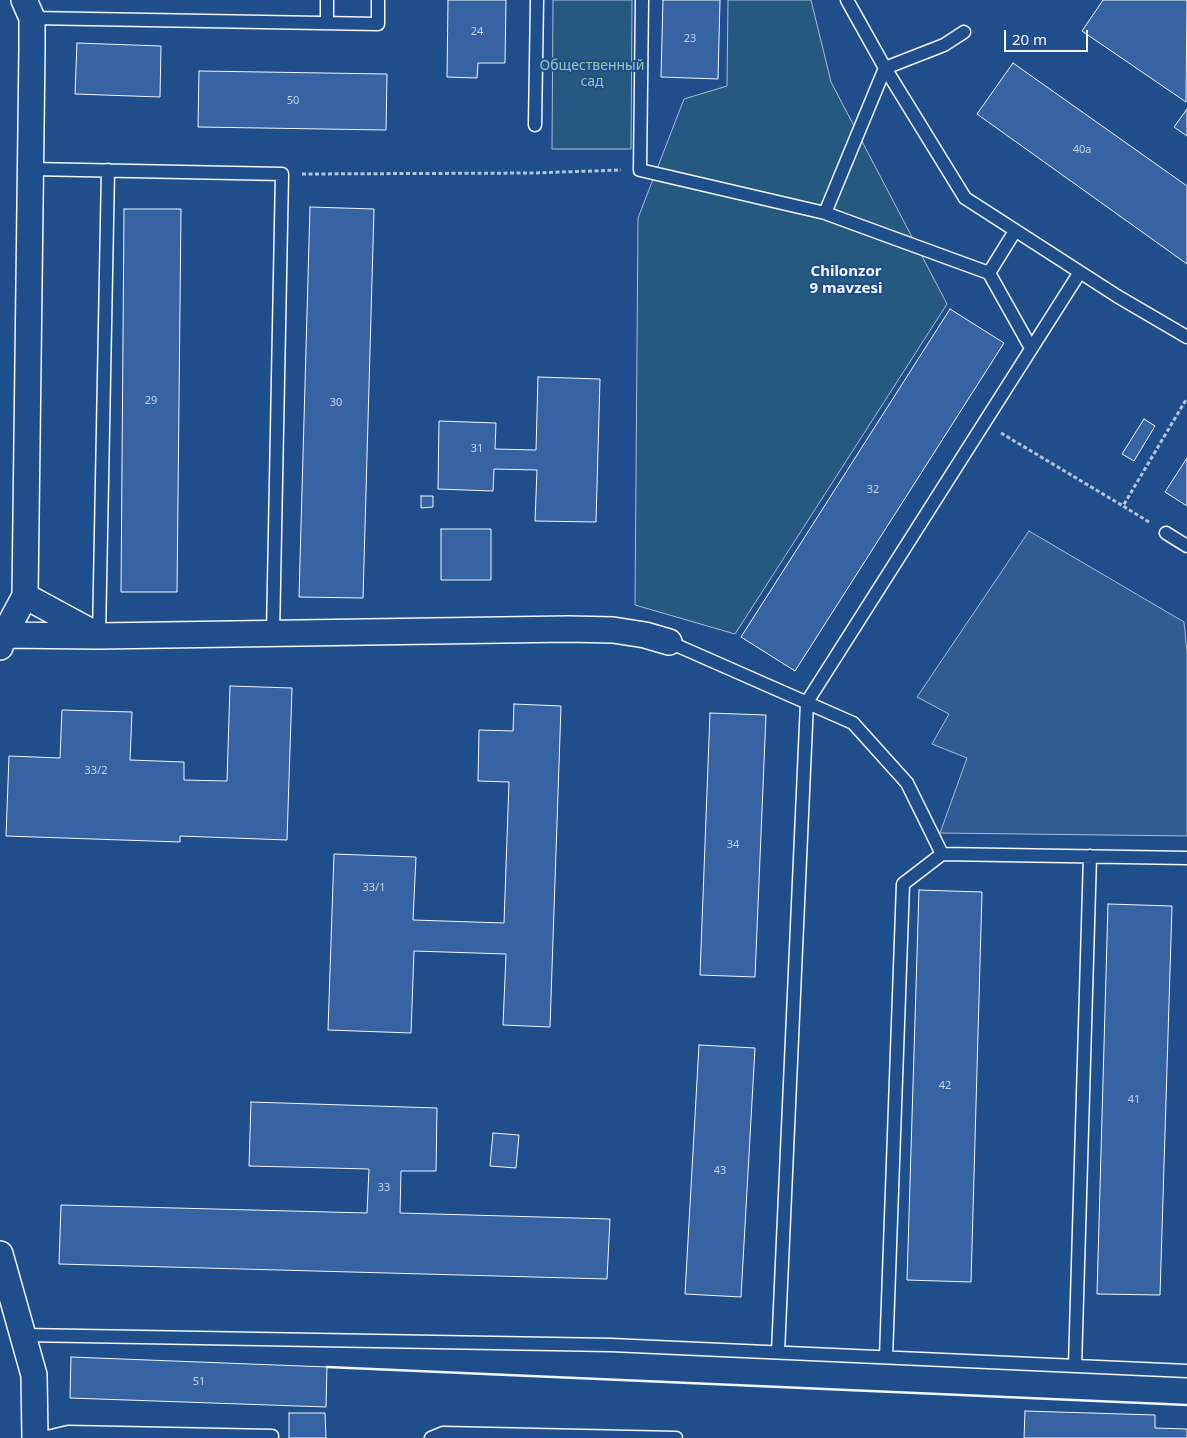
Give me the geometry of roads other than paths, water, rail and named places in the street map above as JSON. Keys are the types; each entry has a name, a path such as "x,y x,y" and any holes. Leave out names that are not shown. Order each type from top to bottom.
{"street":[{"path":"1,635 25,597 31,169 28,9"},
{"path":"25,597 99,636"},
{"path":"1,635 99,636 613,630 645,635 669,642"},
{"path":"0,1254 34,1374 35,1438"}],"lane":[{"path":"327,0 327,23"},
{"path":"28,9 378,24 378,0"},
{"path":"535,125 537,0"},
{"path":"642,0 640,170 825,213 989,273 1031,348"},
{"path":"847,0 885,68 965,198 1116,296 1187,337"},
{"path":"825,213 885,68 944,46 964,32"},
{"path":"31,169 282,174 272,634"},
{"path":"99,636 108,170"},
{"path":"989,273 1015,230"},
{"path":"778,1352 807,702 1080,272"},
{"path":"1166,532 1187,546"},
{"path":"669,642 853,723 907,783 942,854"},
{"path":"886,1357 904,884 942,854 1187,858"},
{"path":"1074,1366 1090,856"},
{"path":"23,1335 601,1345 1187,1371"},
{"path":"43,1438 68,1432 272,1436"},
{"path":"430,1438 443,1434 676,1438"}],"district":[{"name":"Chilonzor 9 mavzesi","path":"846,280"}],"park label":[{"name":"Общественный сад","path":"592,74"}]}
